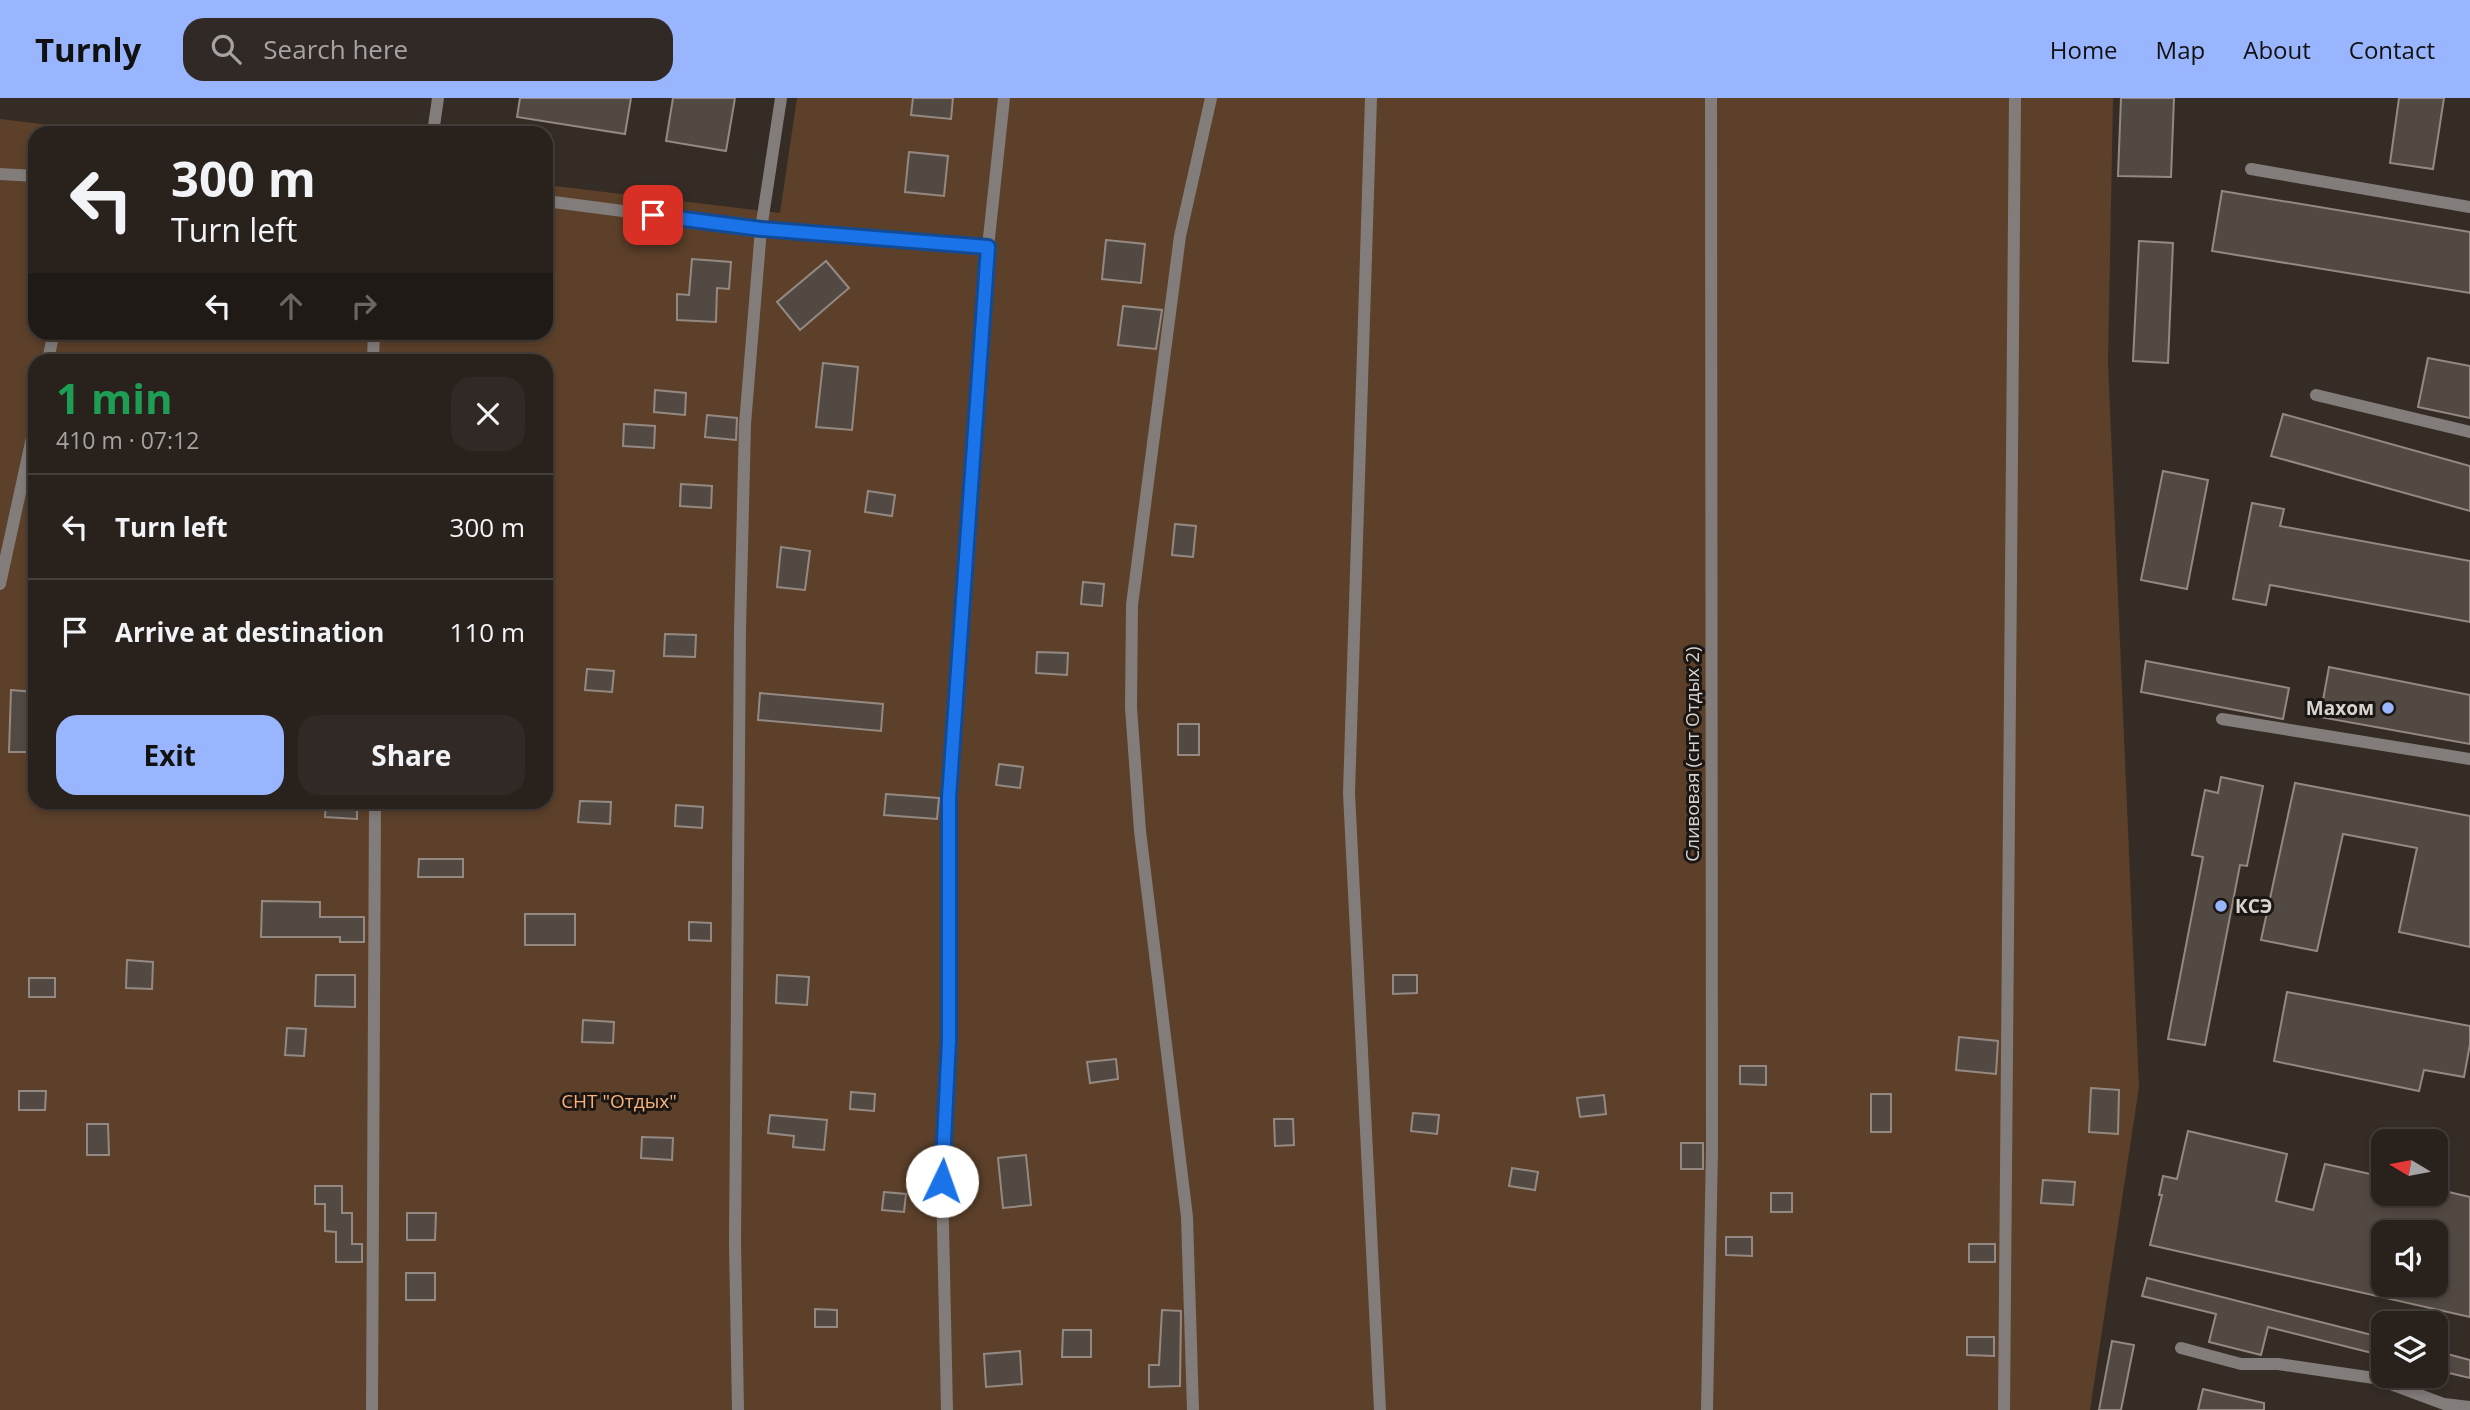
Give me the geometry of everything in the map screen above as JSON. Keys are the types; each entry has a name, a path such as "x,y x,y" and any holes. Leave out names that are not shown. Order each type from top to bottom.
{"lane":[{"path":"434,126 438,98"},
{"path":"738,1410 735,1230 740,615 745,424 761,229 782,98"},
{"path":"947,1410 942,1181 949,1040 949,797 988,247 1004,98"},
{"path":"1193,1410 1187,1217 1140,831 1131,708 1132,605 1180,236 1211,98"},
{"path":"1371,98 1349,793 1380,1410"},
{"name":"Сливовая (снт Отдых 2)","path":"1707,1410 1712,1149 1711,98"},
{"path":"2004,1410 2015,98"},
{"path":"2250,169 2470,207"},
{"path":"0,174 28,176"},
{"path":"553,202 761,229 988,247"},
{"path":"2316,395 2470,432"},
{"path":"0,584 28,456"},
{"path":"2222,719 2470,759"},
{"path":"372,1410 375,809"},
{"path":"2180,1348 2241,1364 2278,1364 2374,1378 2444,1407 2470,1407"}],"green space":[{"name":"СНТ \"Отдых\"","path":"797,98 2113,98 2108,363 2139,1087 2090,1410 0,1410 0,119 58,126 28,126 28,340 553,340 553,186 780,213"}],"building":[{"path":"520,98 631,98 625,134 517,117"},
{"path":"673,98 735,98 726,151 666,141"},
{"path":"913,98 953,98 951,119 911,115"},
{"path":"2121,98 2174,98 2171,177 2118,176"},
{"path":"2399,98 2444,98 2433,169 2390,163"},
{"path":"909,152 948,156 944,196 905,192"},
{"path":"2222,191 2470,232 2470,293 2212,251"},
{"path":"1106,240 1145,244 1141,283 1102,279"},
{"path":"2139,241 2173,243 2168,363 2133,361"},
{"path":"692,259 731,262 729,289 717,288 716,322 677,320 677,294 689,295"},
{"path":"826,261 849,288 800,330 777,302"},
{"path":"1123,306 1162,310 1156,349 1118,345"},
{"path":"2428,358 2470,366 2470,418 2418,407"},
{"path":"823,363 858,367 852,430 816,427"},
{"path":"655,390 686,393 685,415 654,412"},
{"path":"2283,414 2470,466 2470,511 2271,456"},
{"path":"707,415 737,418 736,440 705,437"},
{"path":"624,424 655,426 654,448 623,446"},
{"path":"2163,471 2208,480 2187,589 2141,580"},
{"path":"681,484 712,486 711,508 680,506"},
{"path":"868,491 895,495 892,516 865,512"},
{"path":"2252,503 2284,509 2280,526 2470,561 2470,622 2270,585 2266,605 2233,599"},
{"path":"1175,524 1196,526 1193,557 1172,555"},
{"path":"781,547 810,551 805,590 777,587"},
{"path":"1083,582 1104,584 1102,606 1081,604"},
{"path":"665,634 696,635 695,657 664,656"},
{"path":"1037,652 1068,653 1067,675 1036,673"},
{"path":"2146,661 2289,688 2283,719 2141,692"},
{"path":"2329,667 2470,695 2470,744 2320,717"},
{"path":"587,669 614,671 612,692 585,690"},
{"path":"11,690 28,691 28,752 9,752"},
{"path":"760,693 883,704 881,731 758,720"},
{"path":"1178,724 1199,724 1199,755 1178,755"},
{"path":"999,764 1023,767 1020,788 996,785"},
{"path":"2221,777 2263,786 2247,866 2240,865 2205,1045 2168,1039 2203,857 2192,855 2205,790 2218,793"},
{"path":"2295,783 2470,816 2470,947 2399,932 2417,848 2343,834 2317,951 2261,940"},
{"path":"886,794 939,798 937,819 884,815"},
{"path":"580,801 611,802 610,824 578,822"},
{"path":"676,805 703,807 702,828 675,826"},
{"path":"326,809 357,809 357,819 325,817"},
{"path":"419,859 463,859 463,877 418,877"},
{"path":"262,901 320,902 320,917 364,917 364,942 340,942 340,937 261,937"},
{"path":"525,914 575,914 575,945 525,945"},
{"path":"689,922 711,923 711,941 689,940"},
{"path":"127,960 153,962 152,989 126,988"},
{"path":"316,975 355,975 355,1007 315,1006"},
{"path":"777,975 809,977 807,1005 776,1003"},
{"path":"1393,975 1417,975 1417,993 1393,994"},
{"path":"29,978 55,978 55,997 29,997"},
{"path":"2287,992 2470,1026 2470,1044 2464,1077 2424,1070 2419,1091 2274,1061"},
{"path":"583,1020 614,1022 613,1043 582,1042"},
{"path":"287,1028 306,1029 304,1056 285,1055"},
{"path":"1959,1037 1998,1041 1996,1074 1956,1070"},
{"path":"1116,1059 1118,1079 1090,1083 1087,1062"},
{"path":"1740,1066 1766,1066 1766,1085 1740,1084"},
{"path":"2091,1088 2119,1090 2118,1134 2089,1132"},
{"path":"19,1091 46,1091 45,1110 19,1110"},
{"path":"851,1092 875,1094 874,1111 850,1109"},
{"path":"1871,1094 1891,1094 1891,1132 1871,1132"},
{"path":"1604,1095 1606,1114 1580,1117 1577,1098"},
{"path":"1413,1113 1439,1115 1437,1134 1411,1131"},
{"path":"770,1115 827,1120 824,1150 793,1147 794,1136 768,1133"},
{"path":"1274,1119 1293,1119 1294,1145 1275,1146"},
{"path":"87,1124 108,1124 109,1155 87,1155"},
{"path":"2188,1131 2287,1154 2276,1201 2313,1210 2325,1164 2371,1174 2371,1206 2448,1206 2448,1192 2470,1197 2470,1317 2381,1297 2448,1297 2448,1220 2371,1220 2371,1295 2150,1245 2162,1195 2159,1195 2163,1176 2177,1179"},
{"path":"642,1137 673,1138 672,1160 641,1158"},
{"path":"1681,1143 1703,1143 1703,1169 1681,1169"},
{"path":"1026,1155 1031,1205 1003,1208 998,1158"},
{"path":"1512,1168 1538,1172 1535,1190 1509,1186"},
{"path":"2043,1180 2075,1182 2073,1205 2041,1203"},
{"path":"315,1186 342,1186 342,1213 352,1213 352,1244 362,1244 362,1262 336,1262 336,1232 325,1231 325,1204 315,1204"},
{"path":"884,1192 906,1194 904,1212 882,1210"},
{"path":"1771,1193 1792,1193 1792,1212 1771,1212"},
{"path":"407,1213 436,1213 435,1240 407,1240"},
{"path":"1726,1237 1752,1237 1752,1256 1726,1255"},
{"path":"1969,1244 1995,1244 1995,1262 1969,1262"},
{"path":"406,1273 435,1273 435,1300 406,1300"},
{"path":"2147,1278 2371,1335 2371,1353 2268,1327 2261,1355 2209,1342 2216,1314 2142,1296"},
{"path":"815,1309 837,1310 837,1327 815,1327"},
{"path":"1162,1310 1181,1311 1180,1386 1149,1387 1149,1365 1159,1365"},
{"path":"1063,1330 1091,1330 1091,1357 1062,1357"},
{"path":"1967,1337 1994,1337 1994,1356 1967,1355"},
{"path":"2112,1341 2134,1345 2121,1410 2099,1410"},
{"path":"1020,1351 1022,1384 986,1387 984,1354"},
{"path":"2448,1354 2470,1360 2470,1378 2448,1373"},
{"path":"2203,1389 2264,1403 2264,1410 2198,1410"}],"place":[{"name":"Махом","path":"2388,708"},
{"name":"КСЭ","path":"2221,906"}],"route":[{"path":"653,215 761,229 988,247 949,797 949,1040 942,1181"}]}
